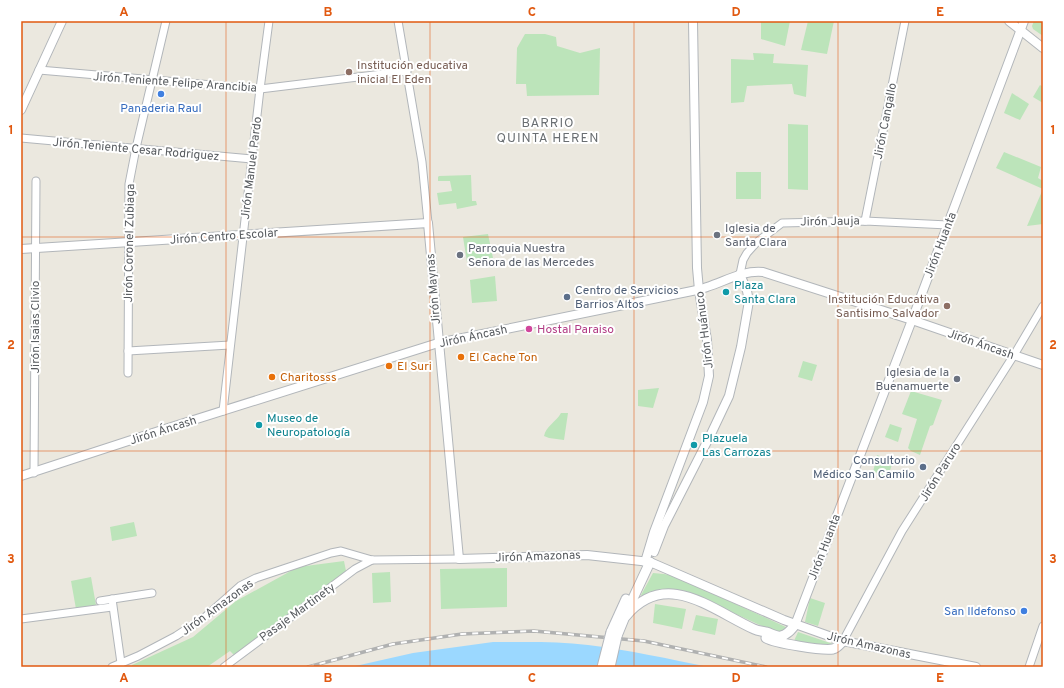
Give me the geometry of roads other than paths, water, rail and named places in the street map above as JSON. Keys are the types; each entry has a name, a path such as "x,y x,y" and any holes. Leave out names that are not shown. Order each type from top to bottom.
{"main road":[{"name":"Jirón Huánuco","path":"610,667 614,634 626,616 647,562"},
{"name":"Jirón Huánuco","path":"602,667 614,634 647,562"},
{"path":"626,616 631,610 647,599 666,593 677,594 703,603 756,630 781,636 789,632 795,625"},
{"path":"756,630 771,641 826,649 834,649 843,641"}],"street":[{"path":"21,110 62,21"},
{"name":"Jirón Coronel Zubiaga","path":"128,373 129,184 151,81 166,21"},
{"name":"Jirón Manuel Pardo","path":"223,411 269,21"},
{"name":"Jirón Maynas","path":"398,21 422,162 459,559"},
{"name":"Jirón Huánuco","path":"647,562 654,532 703,402 709,376 707,340 699,290 696,233 694,21"},
{"name":"Jirón Cangallo","path":"865,221 905,21"},
{"path":"1008,21 1043,48"},
{"name":"Jirón Huanta","path":"795,625 912,320 1024,21"},
{"name":"Jirón Teniente Felipe Arancibia","path":"39,70 151,81 260,89 407,71"},
{"name":"Jirón Teniente Cesar Rodriguez","path":"21,138 252,159"},
{"name":"Jirón Isaias Clivio","path":"34,473 36,181"},
{"name":"Jirón Jauja","path":"740,274 742,263 747,253 782,223 865,221 948,225"},
{"name":"Jirón Centro Escolar","path":"21,249 428,223"},
{"name":"Jirón Áncash","path":"21,476 438,343 699,290 740,274 752,271 763,272 912,320 1043,365"},
{"name":"Jirón Huánuco","path":"647,562 729,396 749,301 748,290 740,274"},
{"name":"Jirón Paruro","path":"843,641 902,531 1014,355 1043,306"},
{"path":"128,351 230,345"},
{"name":"Jirón Amazonas","path":"112,667 138,656 176,636 205,617 240,586 256,578 341,551 372,560 587,555 647,562 795,625 843,641 976,667"},
{"name":"Pasaje Martinety","path":"224,667 355,569 372,560"},
{"path":"100,601 152,593"},
{"path":"112,599 121,663"},
{"path":"21,619 112,607"},
{"path":"1029,667 1043,626"}],"water":[{"path":"493,642 553,642 588,645 634,652 709,667 351,667 413,653"}],"railway":[{"path":"308,667 393,644 462,634 534,631 644,641 766,667"}],"place":[{"name":"Institución educativa inicial El Eden","path":"349,72"},
{"name":"Panaderia Raul","path":"161,94"},
{"name":"Iglesia de Santa Clara","path":"717,235"},
{"name":"Parroquia Nuestra Señora de las Mercedes","path":"460,255"},
{"name":"Plaza Santa Clara","path":"726,292"},
{"name":"Centro de Servicios Barrios Altos","path":"567,297"},
{"name":"Institución Educativa Santisimo Salvador","path":"947,306"},
{"name":"Hostal Paraiso","path":"529,329"},
{"name":"El Cache Ton","path":"461,357"},
{"name":"El Suri","path":"389,366"},
{"name":"Charitosss","path":"272,377"},
{"name":"Iglesia de la Buenamuerte","path":"957,379"},
{"name":"Museo de Neuropatología","path":"259,425"},
{"name":"Plazuela Las Carrozas","path":"694,445"},
{"name":"Consultorio Médico San Camilo","path":"923,467"},
{"name":"San Ildefonso","path":"1024,611"}],"district":[{"name":"BARRIO QUINTA HEREN","path":"548,130"}]}
